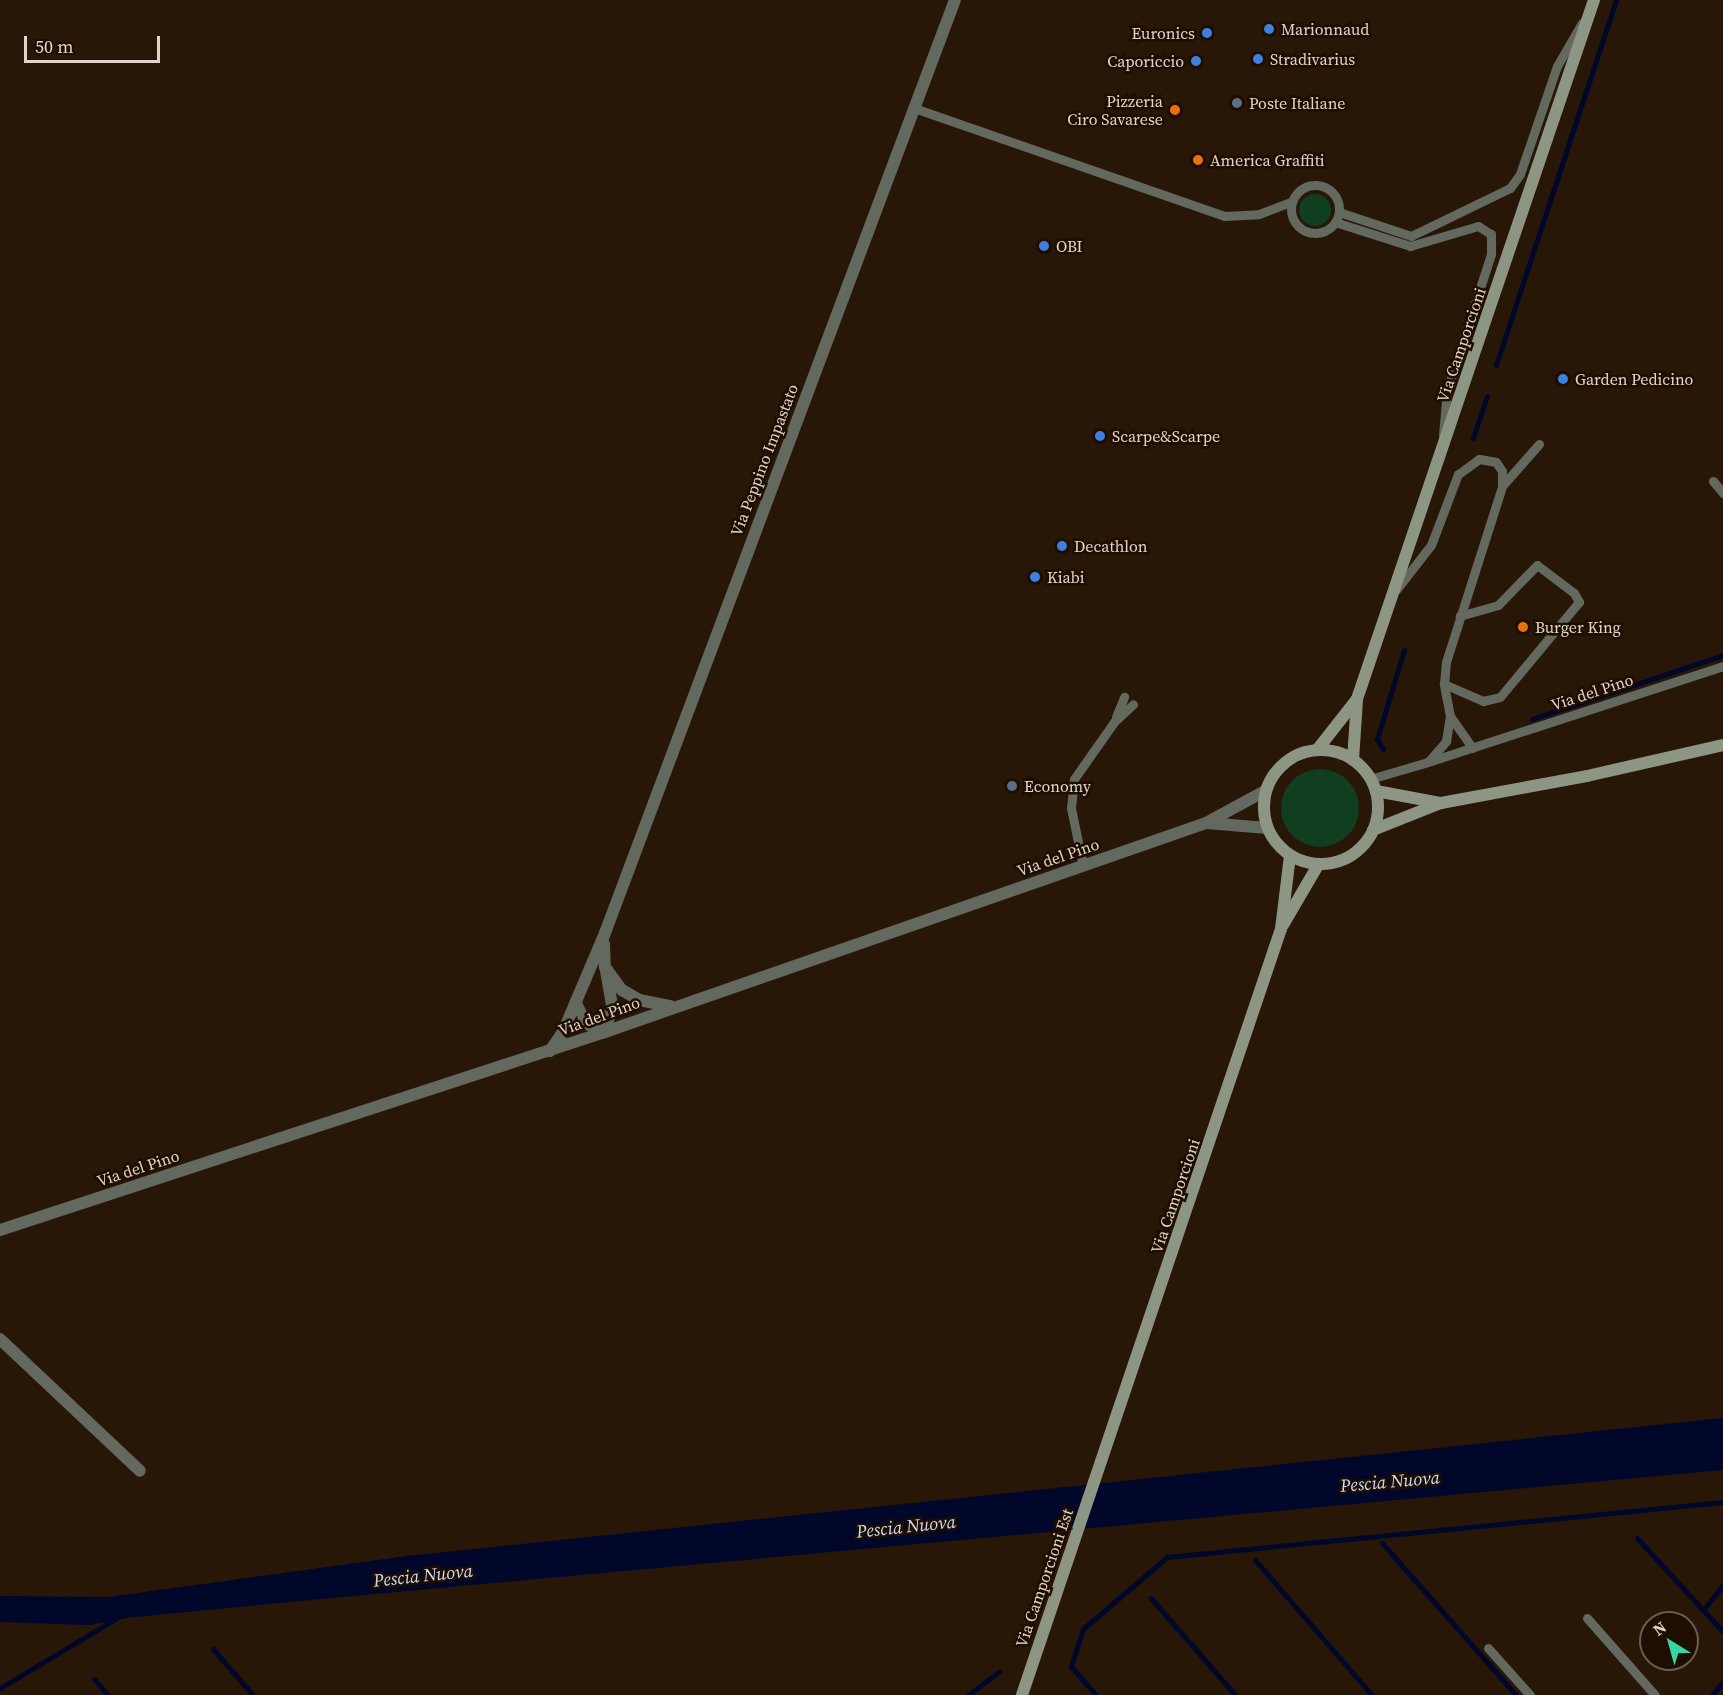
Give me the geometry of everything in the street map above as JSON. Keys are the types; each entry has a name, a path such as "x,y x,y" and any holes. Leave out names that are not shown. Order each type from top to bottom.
{"main road":[{"name":"Via Camporcioni","path":"1357,699 1441,458 1593,4"},
{"path":"1317,750 1357,699"},
{"path":"1353,760 1357,699"},
{"path":"1373,830 1441,803 1587,776 1723,745"},
{"path":"1317,750 1336,752 1353,760 1370,779 1376,791 1378,810 1373,830 1355,853 1338,862 1318,865 1290,856 1267,828 1265,791 1285,763 1317,750"},
{"path":"1376,791 1441,803"},
{"path":"1281,929 1290,856"},
{"path":"1281,929 1318,865"},
{"name":"Via Camporcioni","path":"1098,1472 1281,929"},
{"name":"Via Camporcioni Est","path":"1022,1695 1098,1472"}],"street":[{"name":"Via Peppino Impastato","path":"550,1051 576,1003 605,933 955,0"},
{"name":"Via del Pino","path":"0,1230 550,1051 1206,823 1265,791"},
{"name":"Via del Pino","path":"1206,823 1267,828"},
{"path":"576,1003 585,1022 603,1032 612,1005 605,967 605,933"},
{"path":"605,967 630,995 650,1004 674,1007"},
{"path":"0,1339 140,1472"}],"lane":[{"path":"1339,212 1412,236 1510,188 1520,174 1559,60 1593,4"},
{"path":"914,108 1224,216 1259,214 1293,201 1300,191 1317,186 1335,196 1339,212 1335,222 1322,232 1305,231 1293,219 1293,201"},
{"path":"1335,222 1410,246 1478,226 1491,234 1491,254 1447,390 1441,458"},
{"path":"1428,762 1446,741 1450,716 1444,684 1446,662 1502,486 1539,444"},
{"path":"1395,592 1431,545 1451,488 1465,467 1479,459 1492,459 1500,467 1502,486"},
{"path":"1713,481 1723,493"},
{"path":"1444,684 1483,701 1500,697 1579,602 1574,593 1537,565 1498,605 1460,616"},
{"name":"Via del Pino","path":"1370,779 1723,666"},
{"path":"1114,722 1124,697"},
{"path":"1083,866 1070,793 1077,772 1114,722 1132,704"},
{"path":"1450,716 1472,748"},
{"path":"1587,1618 1655,1695"},
{"path":"1488,1648 1530,1695"}],"green space":[{"path":"1315,194 1326,199 1331,210 1326,221 1315,226 1304,221 1299,210 1304,199"},
{"path":"1320,769 1335,772 1352,786 1359,808 1356,823 1342,840 1320,847 1305,844 1288,830 1281,808 1284,793 1298,776"}],"water":[{"name":"Pescia Nuova","path":"1723,1418 1723,1470 331,1598 126,1618 90,1625 0,1622 0,1596 108,1597 407,1556"}],"waterway":[{"path":"1496,365 1616,0"},
{"path":"1473,438 1487,396"},
{"path":"1383,749 1377,739 1404,650"},
{"path":"1532,719 1723,655"},
{"path":"1096,1695 1071,1666 1083,1629 1167,1557 1723,1502"},
{"path":"1637,1538 1723,1632"},
{"path":"1382,1543 1516,1695"},
{"path":"1255,1560 1372,1695"},
{"path":"1703,1610 1723,1585"},
{"path":"1151,1598 1235,1695"},
{"path":"0,1688 117,1618"},
{"path":"213,1649 253,1695"},
{"path":"968,1695 999,1672"},
{"path":"94,1679 108,1695"},
{"path":"1712,1695 1723,1682"}],"place":[{"name":"Marionnaud","path":"1269,29"},
{"name":"Euronics","path":"1207,33"},
{"name":"Stradivarius","path":"1258,59"},
{"name":"Caporiccio","path":"1196,61"},
{"name":"Poste Italiane","path":"1237,103"},
{"name":"Pizzeria Ciro Savarese","path":"1175,110"},
{"name":"America Graffiti","path":"1198,160"},
{"name":"OBI","path":"1044,246"},
{"name":"Garden Pedicino","path":"1563,379"},
{"name":"Scarpe&Scarpe","path":"1100,436"},
{"name":"Decathlon","path":"1062,546"},
{"name":"Kiabi","path":"1035,577"},
{"name":"Burger King","path":"1523,627"},
{"name":"Economy","path":"1012,786"}]}
